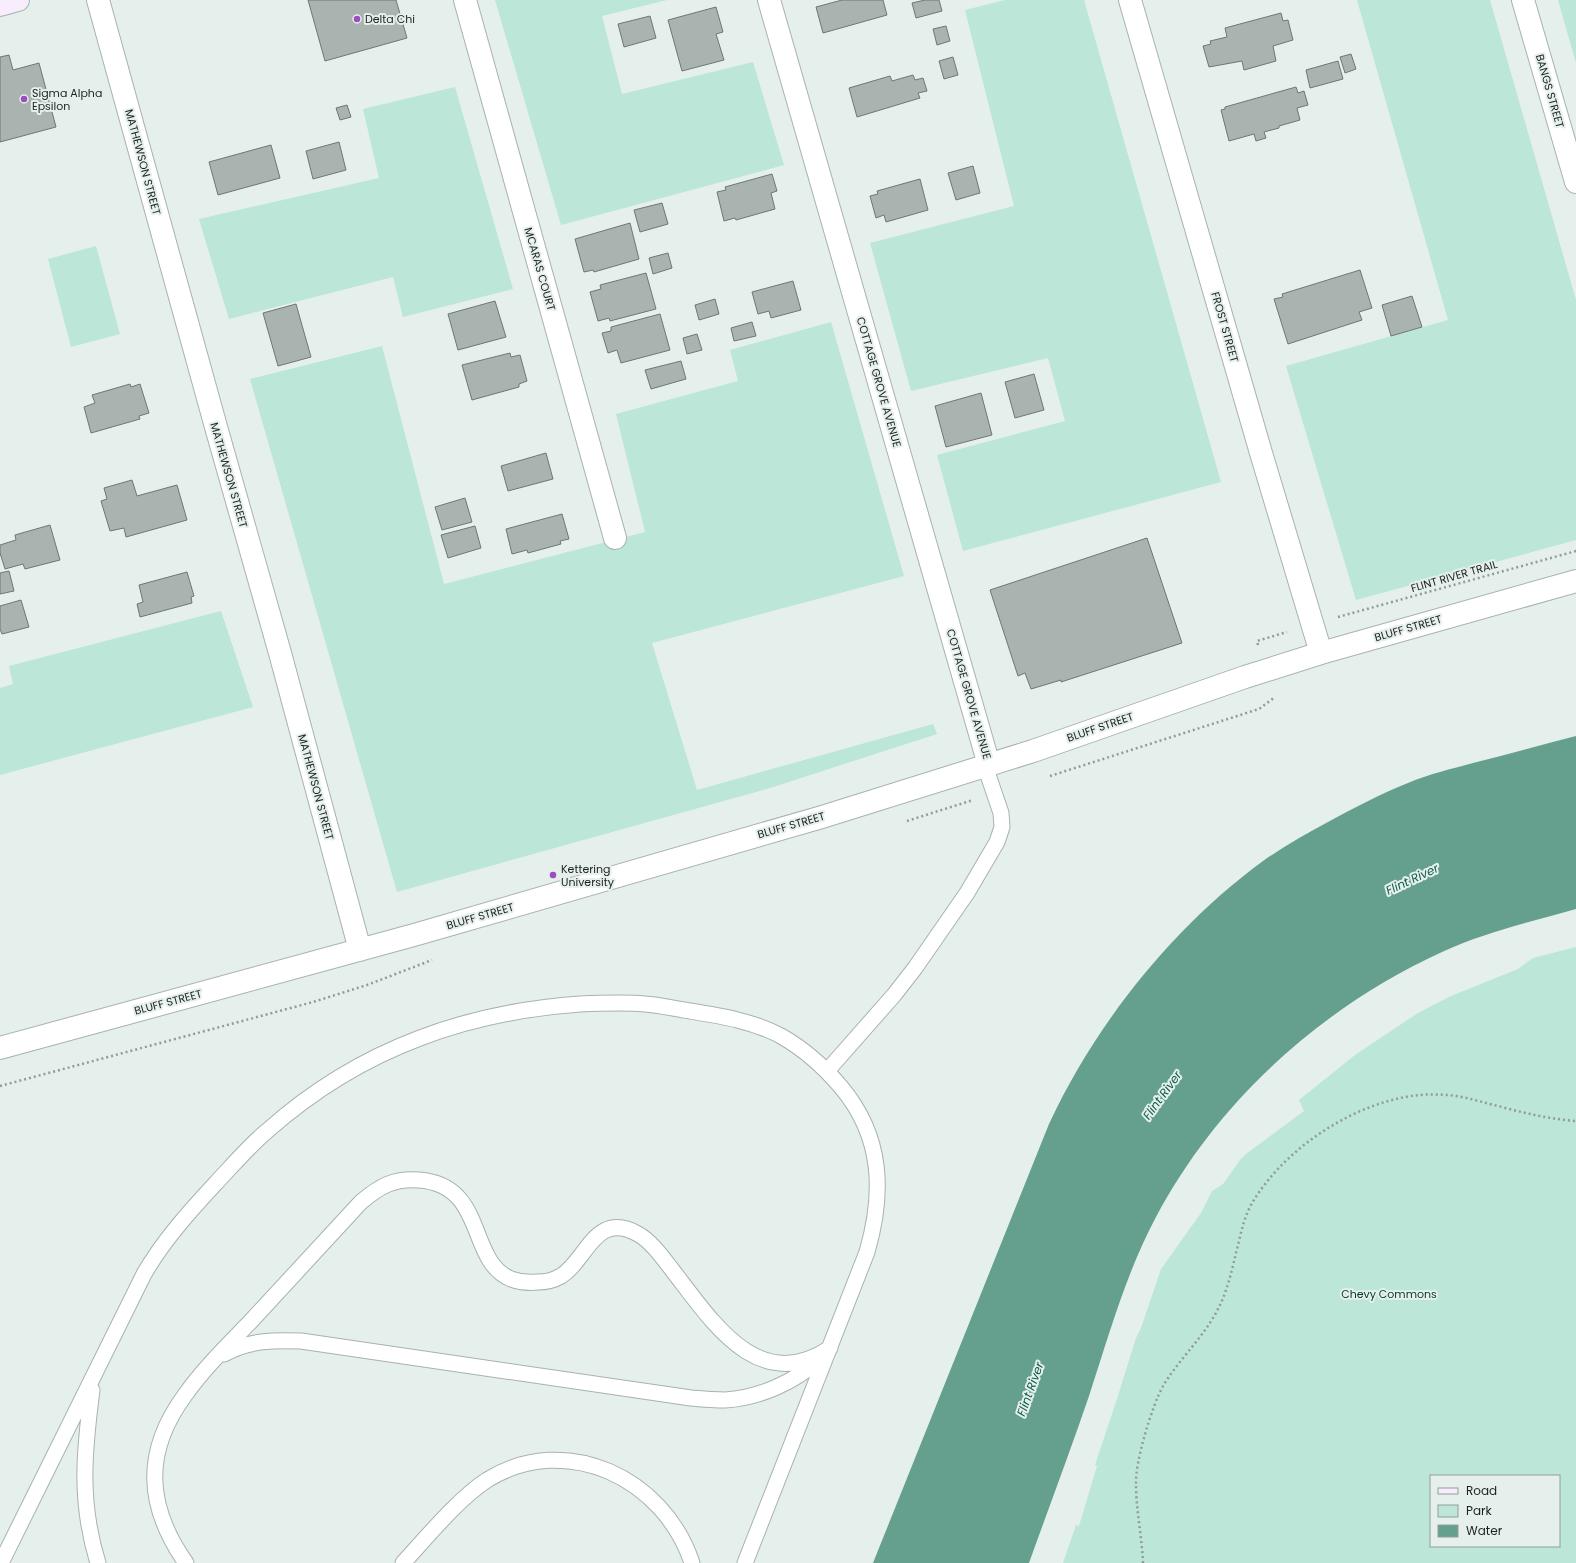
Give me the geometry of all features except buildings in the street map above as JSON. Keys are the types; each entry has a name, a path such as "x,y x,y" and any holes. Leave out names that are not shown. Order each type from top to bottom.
{"street":[{"path":"0,5 18,0"},
{"name":"MATHEWSON STREET","path":"98,0 282,660 360,950"},
{"name":"MCARAS COURT","path":"465,0 614,538"},
{"name":"COTTAGE GROVE AVENUE","path":"769,0 987,765"},
{"name":"FROST STREET","path":"1130,0 1261,453 1321,653"},
{"name":"BANGS STREET","path":"1523,0 1576,182"},
{"name":"BLUFF STREET","path":"0,1048 360,950 822,817 987,765 1245,677 1321,653 1576,581"}],"lane":[{"path":"827,1071 894,995 915,968 968,893 997,842 1002,827 1001,813 987,765"},
{"path":"1,1563 152,1259 203,1196 266,1131 331,1082 366,1062 449,1027 479,1019 529,1009 601,1003 646,1004 720,1016 761,1028 780,1036 817,1061 849,1096 859,1112 874,1150 877,1171 878,1208 874,1229 867,1252 744,1563"},
{"path":"186,1563 176,1548 161,1518 157,1502 155,1484 156,1465 159,1448 169,1419 185,1394 211,1364 361,1202 377,1189 388,1183 398,1180 425,1180 435,1183 453,1193 470,1215 488,1257 494,1267 510,1279 530,1283 561,1276 572,1266 598,1235 612,1228 621,1228 638,1234 653,1247 716,1326 739,1347 751,1355 774,1362 798,1362 810,1359 830,1348"},
{"path":"211,1364 235,1348 249,1344 264,1341 301,1341 691,1398 724,1400 754,1395 786,1382 809,1368 830,1348"},
{"path":"94,1375 86,1439 84,1487 88,1527 98,1563"},
{"path":"403,1563 459,1505 487,1481 502,1472 521,1464 540,1460 560,1460 597,1466 630,1482 646,1494 668,1517 686,1547 692,1563"}],"path":[{"name":"FLINT RIVER TRAIL","path":"1336,618 1576,550"},
{"path":"1143,1563 1136,1474 1152,1412 1171,1374 1216,1315 1228,1284 1247,1213 1257,1196 1278,1169 1324,1130 1342,1119 1380,1105 1418,1095 1449,1095 1539,1116 1576,1121"}],"green space":[{"path":"495,0 667,0 602,16 622,94 753,62 784,165 561,225"},
{"path":"1005,0 1084,0 1221,482 963,551 937,455 1065,421 1048,358 911,391 870,243 1014,206 965,10"},
{"path":"1357,0 1490,0 1576,300 1576,540 1356,600 1286,366 1448,320"},
{"path":"1558,0 1576,0 1576,63"},
{"path":"455,87 513,289 403,317 393,277 229,319 199,219 379,178 363,109"},
{"path":"96,246 120,334 71,347 48,259"},
{"path":"831,322 904,576 652,643 697,790 933,724 937,734 770,788 397,892 250,379 382,346 444,584 645,532 616,414 738,381 730,350"},
{"path":"221,611 253,707 0,775 0,688 13,684 9,666"},
{"name":"Chevy Commons","path":"1576,947 1576,1563 1063,1563 1076,1525 1079,1526 1097,1466 1095,1465 1136,1338 1141,1328 1161,1269 1201,1213 1212,1191 1223,1184 1246,1154 1304,1111 1299,1100 1355,1055 1418,1013 1451,996 1518,969 1533,958"}],"water":[{"name":"Flint River","path":"1576,736 1576,909 1508,928 1458,945 1398,974 1355,1000 1315,1029 1277,1061 1242,1096 1210,1134 1181,1174 1145,1238 1127,1282 1082,1417 1029,1563 873,1563 1049,1124 1068,1086 1090,1050 1140,979 1198,916 1230,887 1263,861 1312,831 1377,796 1424,777"}],"place":[{"name":"Delta Chi","path":"357,19"},
{"name":"Sigma Alpha Epsilon","path":"24,99"},
{"name":"Kettering University","path":"553,875"}]}
